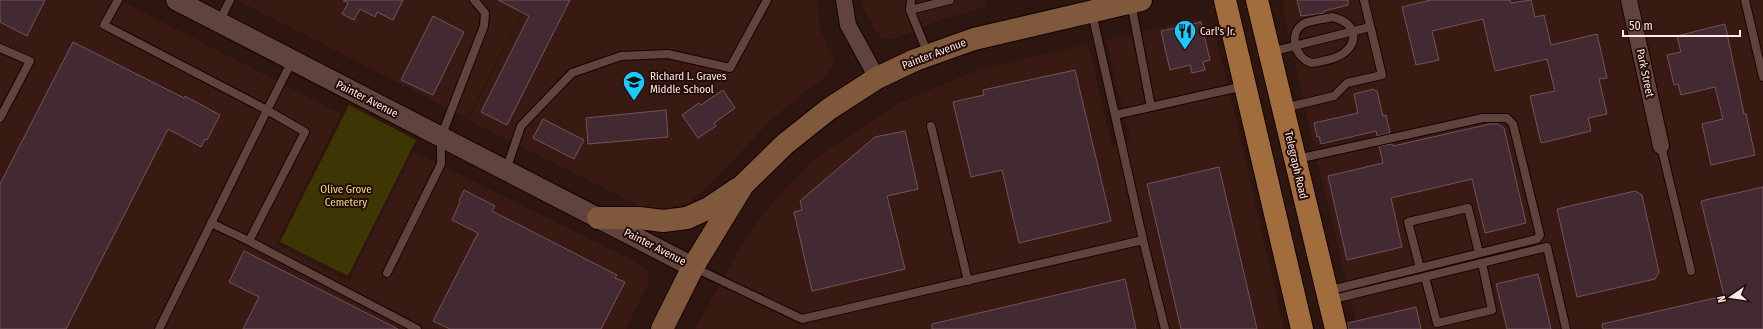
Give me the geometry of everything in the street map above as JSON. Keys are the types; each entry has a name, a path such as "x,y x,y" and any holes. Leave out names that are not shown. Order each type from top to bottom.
{"main road":[{"path":"1225,0 1302,329"},
{"name":"Telegraph Road","path":"1257,0 1336,329"},
{"name":"Painter Avenue","path":"692,267 743,185 785,144 829,108 877,78 914,60 974,39 1128,2"},
{"path":"598,218 639,218 662,221 687,218 709,208 743,185"},
{"path":"662,329 692,267"}],"street":[{"name":"Painter Avenue","path":"176,0 692,267"},
{"path":"844,0 848,24 877,78"},
{"name":"Park Street","path":"1629,0 1661,146"}],"lane":[{"path":"118,0 104,25 306,132 249,241"},
{"path":"218,22 230,0"},
{"path":"387,273 440,164 441,137 484,26 485,12 474,0"},
{"path":"506,170 521,126 572,73 621,56 668,54 730,68 768,0"},
{"path":"911,0 910,10 929,55"},
{"path":"910,10 950,0"},
{"path":"1283,108 1334,96 1347,83 1382,75 1364,0"},
{"path":"1745,0 1763,77"},
{"path":"1128,2 1151,107"},
{"path":"1092,11 1143,240 1165,329"},
{"path":"1332,17 1348,23 1352,31 1352,46 1343,55 1337,58 1315,63 1306,61 1301,57 1295,46 1297,32 1305,24 1332,17"},
{"path":"1269,52 1370,27"},
{"path":"0,48 30,61 0,118"},
{"path":"159,329 292,60"},
{"path":"1115,115 1245,86"},
{"path":"1295,159 1483,118 1507,118 1512,124 1540,235 1537,239 1420,268 1328,296"},
{"path":"931,126 968,281"},
{"path":"1661,146 1691,271"},
{"path":"1420,268 1408,222 1468,208 1479,253"},
{"path":"211,223 249,241 417,329"},
{"path":"692,267 802,319 1143,240"},
{"path":"1328,296 1425,276 1547,247 1566,329"},
{"path":"1425,276 1437,323 1492,310 1482,263"}],"shaded area":[{"path":"0,0 119,0 341,114 276,244 349,281 414,152 636,262 648,272 649,282 626,329 0,329"},
{"path":"237,0 529,0 467,118"},
{"name":"Richard L. Graves Middle School","path":"530,0 817,0 820,28 834,63 825,78 811,87 773,118 712,182 690,202 665,209 641,207 468,120"},
{"path":"863,0 984,0 986,7 942,19 894,39 883,38 875,30 863,6"},
{"path":"1285,0 1763,0 1763,329 1358,329 1314,148 1408,123 1314,146 1282,5"},
{"path":"1198,19 1205,22 1214,30 1284,329 695,329 748,235 772,203 817,157 897,104 978,70 1088,44 1112,146 1131,141 1106,40"}],"green space":[{"name":"Olive Grove Cemetery","path":"349,105 416,140 348,276 280,242"}],"building":[{"path":"0,0 45,0 27,36 0,22"},
{"path":"343,0 403,0 393,20 377,12 375,17 360,9 354,20 342,14 348,3"},
{"path":"498,0 570,0 507,125 481,112 529,16"},
{"path":"1297,0 1348,0 1348,5 1324,11 1324,13 1301,16"},
{"path":"1431,0 1510,0 1511,3 1531,0 1535,17 1544,15 1551,45 1597,34 1607,78 1599,79 1607,114 1588,118 1591,131 1541,143 1530,96 1555,91 1547,59 1495,71 1483,19 1432,31 1439,60 1416,65 1402,7"},
{"path":"433,16 464,32 433,95 401,80"},
{"path":"1201,22 1210,60 1203,62 1205,70 1192,73 1190,65 1170,70 1161,31"},
{"path":"1725,24 1744,114 1746,114 1755,155 1711,165 1702,124 1723,119 1715,87 1681,95 1678,84 1674,85 1667,55 1681,52 1677,36"},
{"path":"73,42 184,98 185,96 220,115 207,140 205,139 201,147 168,129 66,329 0,329 0,184"},
{"path":"1075,70 1111,221 1019,243 1002,170 971,177 953,102 984,95 983,90"},
{"path":"1374,89 1377,91 1383,116 1386,115 1390,133 1377,136 1376,131 1321,144 1319,136 1317,137 1314,123 1358,113 1354,94"},
{"path":"723,90 735,108 714,123 716,126 698,138 682,115 699,103 701,105"},
{"path":"666,110 668,137 588,144 586,118"},
{"path":"543,119 584,140 574,159 533,138"},
{"path":"1490,124 1498,124 1504,128 1526,223 1485,233 1472,179 1391,198 1402,247 1347,260 1328,176 1383,163 1379,146 1392,144 1393,146"},
{"path":"905,131 918,189 887,196 905,269 812,291 794,212 802,210 800,201 875,137"},
{"path":"1219,167 1257,329 1181,329 1147,184"},
{"path":"1763,187 1763,329 1603,329 1602,324 1724,296 1701,201"},
{"path":"464,190 495,206 492,211 617,275 615,278 625,282 601,329 450,329 433,321 478,233 452,220"},
{"path":"1635,191 1642,195 1659,272 1655,279 1577,297 1557,209"},
{"path":"244,251 398,329 243,329 259,297 229,282"},
{"path":"1538,274 1551,329 1507,329 1496,284"},
{"path":"1125,279 1136,329 932,329 932,324"},
{"path":"1416,307 1421,329 1348,329 1348,323"}],"place":[{"name":"Carl's Jr.","path":"1185,50"},
{"name":"Richard L. Graves Middle School","path":"634,102"}]}
